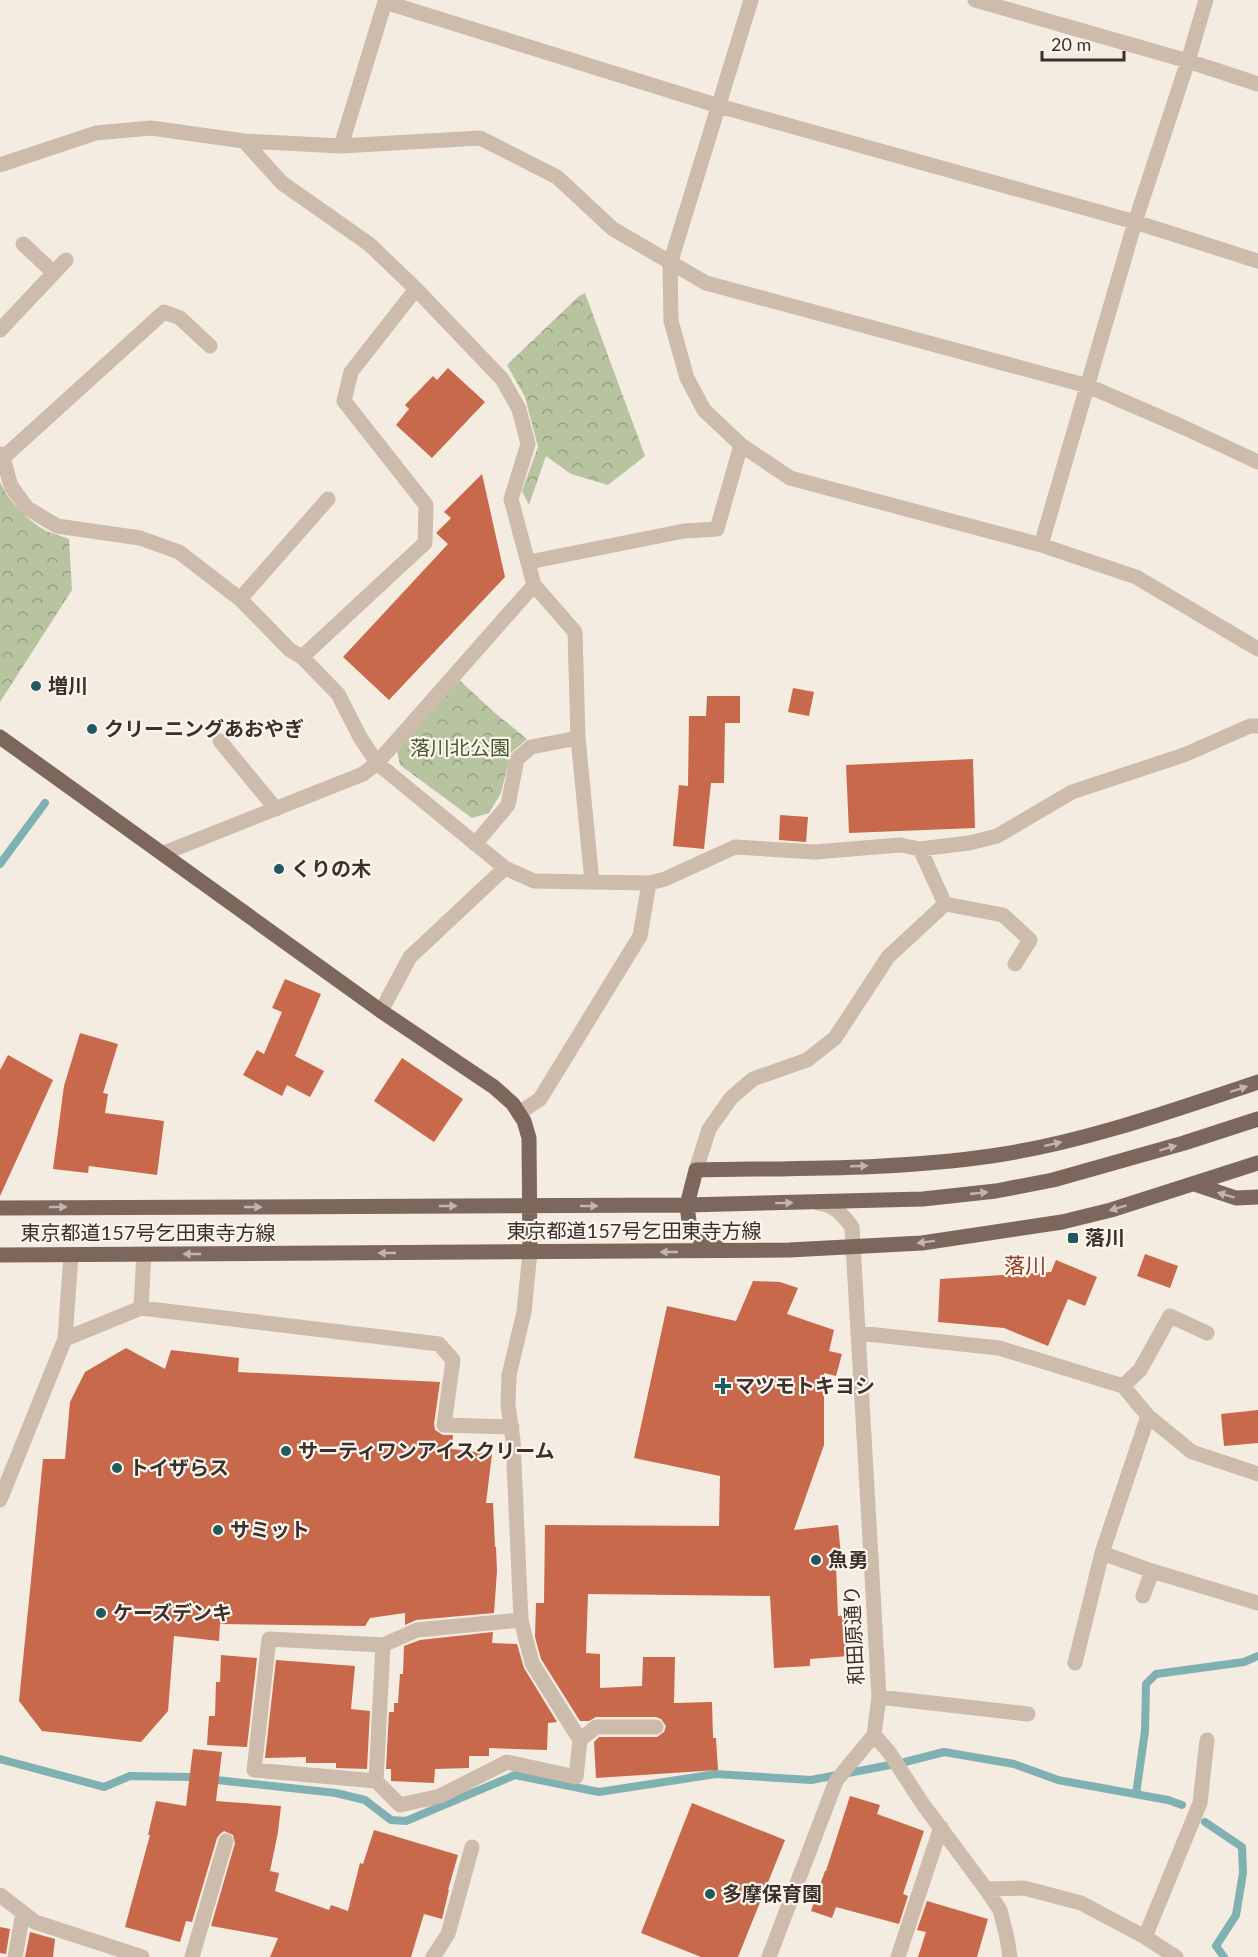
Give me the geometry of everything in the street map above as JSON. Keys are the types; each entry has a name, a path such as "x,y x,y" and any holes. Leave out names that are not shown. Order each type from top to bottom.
{"main road":[{"name":"東京都道157号乞田東寺方線","path":"0,737 381,1011 494,1088 513,1104 524,1121 528,1138 531,1206"},
{"path":"729,1251 705,1243 690,1230 687,1205 696,1170 922,1164 992,1156 1095,1134 1258,1082"},
{"name":"東京都道157号乞田東寺方線","path":"0,1208 687,1205 923,1199 996,1191 1053,1180 1184,1143 1258,1119"},
{"name":"東京都道157号乞田東寺方線","path":"0,1255 729,1251 854,1248 922,1243 1062,1222 1111,1210 1258,1163"},
{"path":"1194,1184 1236,1198 1258,1197"},
{"path":"530,1252 531,1206"}],"street":[{"path":"751,0 670,264 671,321 687,378 704,410 741,445 790,478 1041,545 1136,578 1258,649"},
{"path":"975,0 1188,61 1258,84"},
{"path":"1041,545 1135,222 1206,0"},
{"path":"341,146 383,1 718,106 1135,222 1258,261"},
{"path":"0,165 96,134 151,128 244,141 341,146 480,138 556,177 613,229 706,283 1088,386 1258,462"},
{"path":"244,141 282,183 369,244 417,289 502,379 519,409 528,444 511,499 534,585 575,632 578,738 592,882"},
{"path":"23,244 54,273"},
{"path":"0,330 66,260"},
{"path":"302,657 425,543 426,505 344,401 351,372 417,289"},
{"path":"210,346 180,318 164,312 2,456 11,486 27,508 57,526 140,538 179,552 240,599 290,650 302,657 338,694 360,737 377,763 505,868 534,880 650,883 665,879 735,847 815,852 900,845 920,849 969,843 997,836 1071,792 1184,755 1250,726 1258,726"},
{"path":"529,562 684,531 717,529 741,445"},
{"path":"240,599 328,499"},
{"path":"164,853 363,774 377,763 534,585"},
{"path":"475,844 508,805 516,759 531,747 578,738"},
{"path":"220,741 276,809"},
{"path":"920,849 945,904"},
{"path":"381,1011 410,957 505,868"},
{"path":"519,1113 540,1099 640,936 650,883"},
{"path":"945,904 1003,915 1030,940 1015,964"},
{"path":"696,1170 709,1129 731,1098 753,1079 807,1060 835,1038 888,957 945,904"},
{"name":"和田原通り","path":"815,1202 830,1204 843,1214 852,1227 879,1697 874,1735"},
{"path":"521,1620 417,1630 383,1645 268,1639 254,1770 376,1781 400,1806 440,1796 507,1762 576,1777 580,1740 532,1663 521,1620 512,1433 508,1405 509,1375 524,1312 530,1252"},
{"path":"141,1308 144,1254"},
{"path":"0,1500 65,1339 71,1255"},
{"path":"65,1339 141,1308 439,1344 453,1360 444,1425 512,1433"},
{"path":"1123,1386 1140,1370 1170,1316 1208,1333"},
{"path":"858,1333 999,1348 1123,1386 1148,1416 1192,1452 1258,1474"},
{"path":"1075,1663 1102,1553 1148,1416"},
{"path":"1102,1553 1152,1571 1258,1603"},
{"path":"1143,1596 1152,1571"},
{"path":"376,1781 383,1645"},
{"path":"879,1697 1028,1713"},
{"path":"580,1740 596,1727 656,1727"},
{"path":"769,1957 836,1780 874,1735 889,1752 1000,1910 1010,1957"},
{"path":"1144,1937 1200,1803 1207,1740"},
{"path":"898,1957 940,1827"},
{"path":"192,1957 226,1841"},
{"path":"433,1957 448,1934 472,1847"},
{"path":"986,1889 1024,1888 1081,1903 1176,1957"},
{"path":"0,1895 34,1922 142,1957"},
{"path":"15,1957 23,1913"}],"green space":[{"path":"585,293 645,456 608,485 571,474 546,456 529,505 522,491 538,447 525,397 507,365 579,296"},
{"path":"0,482 19,510 32,522 46,531 69,539 72,590 0,702"},
{"name":"落川北公園","path":"456,677 527,739 511,753 501,793 489,813 472,818 400,765 396,746"}],"building":[{"path":"448,368 485,402 432,458 396,425 409,409 405,405 433,376 437,380"},
{"path":"482,474 505,577 389,700 343,657 448,544 436,533 451,518 444,512"},
{"path":"793,688 814,692 809,716 788,712"},
{"path":"707,696 740,696 740,723 725,723 724,783 711,783 704,849 673,846 679,785 688,786 689,716 706,716"},
{"path":"973,759 975,828 849,833 846,765"},
{"path":"780,815 808,817 806,842 779,840"},
{"path":"285,979 321,994 295,1056 324,1071 310,1097 287,1085 282,1096 243,1075 257,1050 264,1054 282,1012 272,1008"},
{"path":"80,1033 118,1044 103,1093 108,1094 105,1113 164,1121 157,1175 89,1166 88,1173 53,1169 64,1086"},
{"path":"8,1055 53,1080 0,1196 0,1070"},
{"path":"402,1058 463,1099 434,1142 374,1101"},
{"path":"1145,1254 1178,1266 1170,1288 1137,1276"},
{"path":"1056,1260 1097,1277 1085,1306 1068,1299 1048,1346 1004,1328 938,1322 940,1279 1051,1272"},
{"path":"753,1281 780,1282 798,1288 787,1314 834,1330 829,1351 842,1354 836,1376 824,1373 824,1445 794,1530 838,1525 842,1565 836,1566 838,1616 846,1615 849,1656 810,1659 810,1666 774,1668 770,1596 588,1594 586,1653 600,1654 600,1688 642,1686 643,1657 675,1657 674,1703 712,1702 713,1738 716,1738 718,1770 596,1778 594,1742 599,1737 657,1737 664,1732 666,1726 661,1719 656,1717 596,1717 589,1721 580,1721 541,1659 535,1637 536,1603 544,1603 545,1525 719,1526 720,1476 634,1458 667,1306 736,1321"},
{"name":"サミット","path":"126,1348 165,1369 171,1350 239,1358 238,1372 440,1382 435,1430 443,1435 453,1435 452,1449 492,1454 486,1503 493,1503 497,1571 494,1613 416,1620 405,1625 405,1613 370,1618 365,1626 220,1624 219,1641 174,1636 168,1711 141,1742 42,1731 19,1701 43,1459 65,1459 70,1402 85,1372"},
{"path":"1258,1410 1258,1443 1224,1446 1221,1414"},
{"path":"493,1632 492,1643 517,1644 524,1668 557,1722 548,1723 547,1750 489,1748 489,1756 469,1756 469,1768 435,1769 434,1783 391,1781 391,1769 386,1769 389,1712 394,1712 394,1703 398,1703 400,1674 403,1674 404,1646 420,1640"},
{"path":"221,1655 257,1658 247,1747 207,1745 209,1716 215,1716 216,1682 220,1682"},
{"path":"276,1660 355,1666 351,1709 370,1711 367,1769 336,1768 336,1763 306,1763 306,1757 265,1758"},
{"path":"193,1749 222,1752 216,1801 281,1806 270,1871 279,1873 275,1891 329,1910 331,1905 348,1911 360,1863 363,1864 374,1830 458,1855 442,1919 424,1914 411,1957 270,1957 278,1938 211,1926 235,1843 233,1835 224,1831 217,1838 192,1922 186,1921 180,1942 125,1927 150,1835 148,1835 156,1801 186,1806"},
{"path":"850,1796 880,1805 877,1814 924,1831 903,1894 908,1896 899,1924 836,1907 832,1918 811,1911"},
{"name":"多摩保育園","path":"692,1803 785,1840 738,1957 701,1957 641,1933"},
{"path":"927,1901 988,1919 977,1957 918,1957 926,1932 917,1930"},
{"path":"0,1927 10,1929 6,1954 0,1953"},
{"path":"30,1932 55,1939 53,1957 25,1957"}],"waterway":[{"path":"0,864 45,803"},
{"path":"1136,1794 1145,1731 1146,1684 1156,1674 1244,1662 1258,1656"},
{"path":"0,1759 104,1787 130,1776 189,1777 336,1793 365,1800 391,1820 406,1821 515,1775 599,1792 716,1774 811,1780 901,1763 944,1752 1014,1764 1058,1780 1168,1800 1182,1805"},
{"path":"1205,1822 1242,1847 1243,1873 1236,1915 1216,1946 1224,1957"}],"place":[{"name":"増川","path":"36,686"},
{"name":"クリーニングあおやぎ","path":"92,729"},
{"name":"くりの木","path":"279,869"},
{"name":"落川","path":"1073,1238"},
{"name":"マツモトキヨシ","path":"723,1386"},
{"name":"サーティワンアイスクリーム","path":"286,1451"},
{"name":"トイザらス","path":"117,1468"},
{"name":"サミット","path":"218,1530"},
{"name":"魚勇","path":"816,1560"},
{"name":"ケーズデンキ","path":"101,1613"},
{"name":"多摩保育園","path":"710,1894"}],"district":[{"name":"落川","path":"1025,1266"}]}
